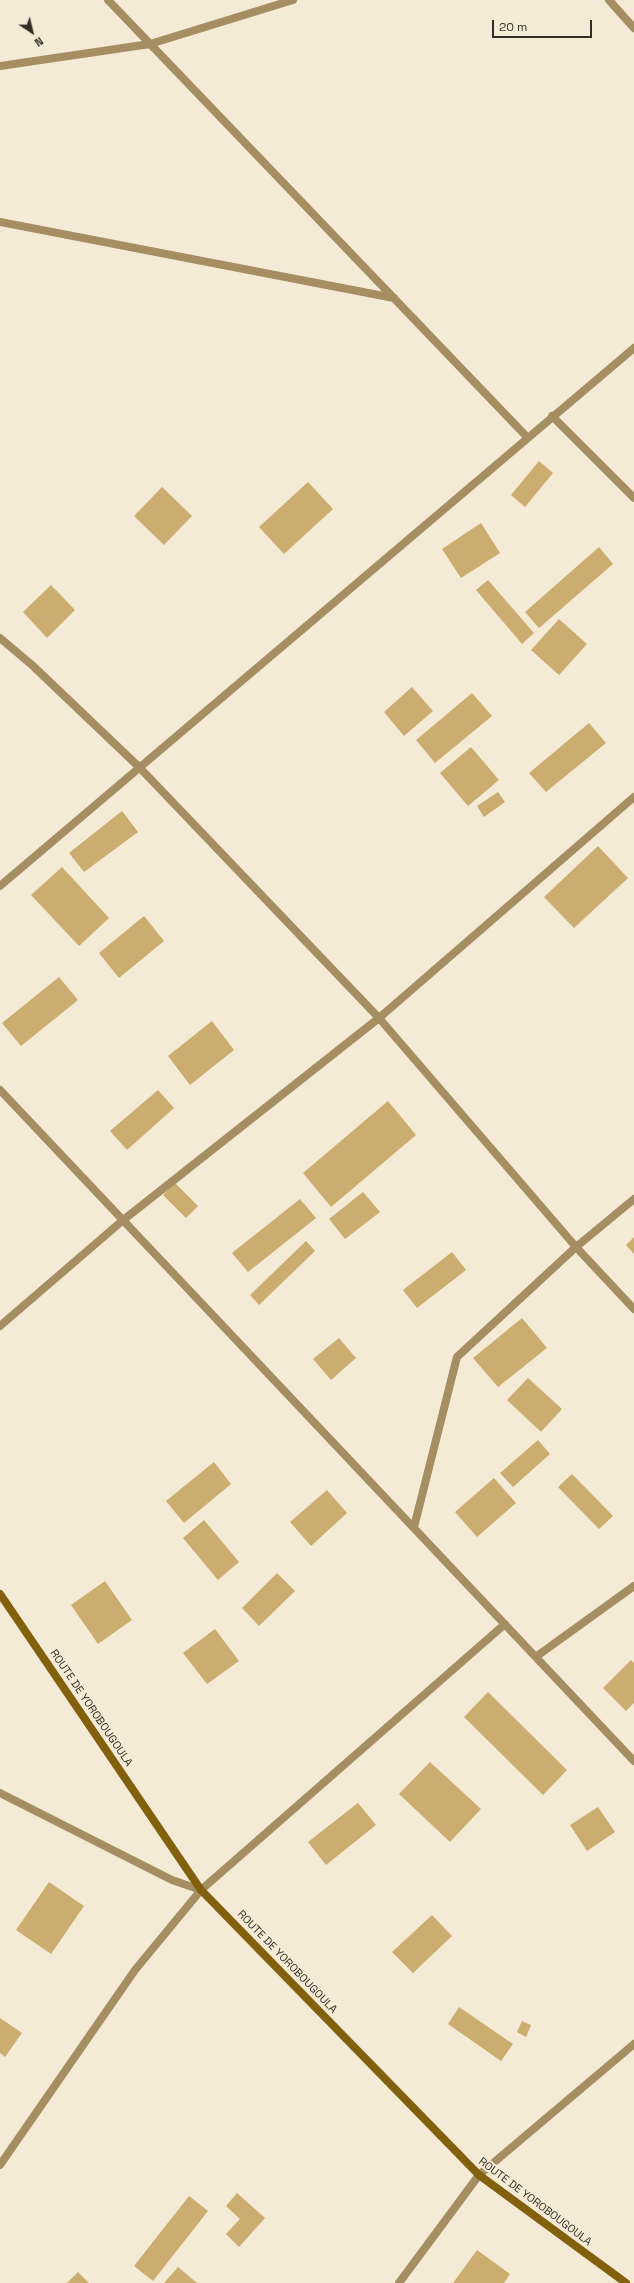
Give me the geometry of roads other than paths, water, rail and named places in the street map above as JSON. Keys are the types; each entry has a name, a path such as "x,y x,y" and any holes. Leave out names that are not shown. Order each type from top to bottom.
{"main road":[{"name":"ROUTE DE YOROBOUGOULA","path":"0,1594 201,1890 479,2175 626,2283"}],"street":[{"path":"108,0 527,437"},
{"path":"0,66 150,44 292,0"},
{"path":"609,0 634,28"},
{"path":"0,222 394,298"},
{"path":"0,886 527,437 634,348"},
{"path":"552,416 634,498"},
{"path":"0,638 32,665 139,767 379,1018 576,1247 634,1309"},
{"path":"0,1326 122,1221 379,1018 634,798"},
{"path":"0,1090 122,1221 537,1656 634,1761"},
{"path":"414,1527 457,1357 576,1247 634,1199"},
{"path":"537,1656 634,1586"},
{"path":"0,2165 135,1970 201,1890 505,1624"},
{"path":"0,1793 172,1880 201,1890"},
{"path":"399,2283 479,2175 634,2044"}]}
